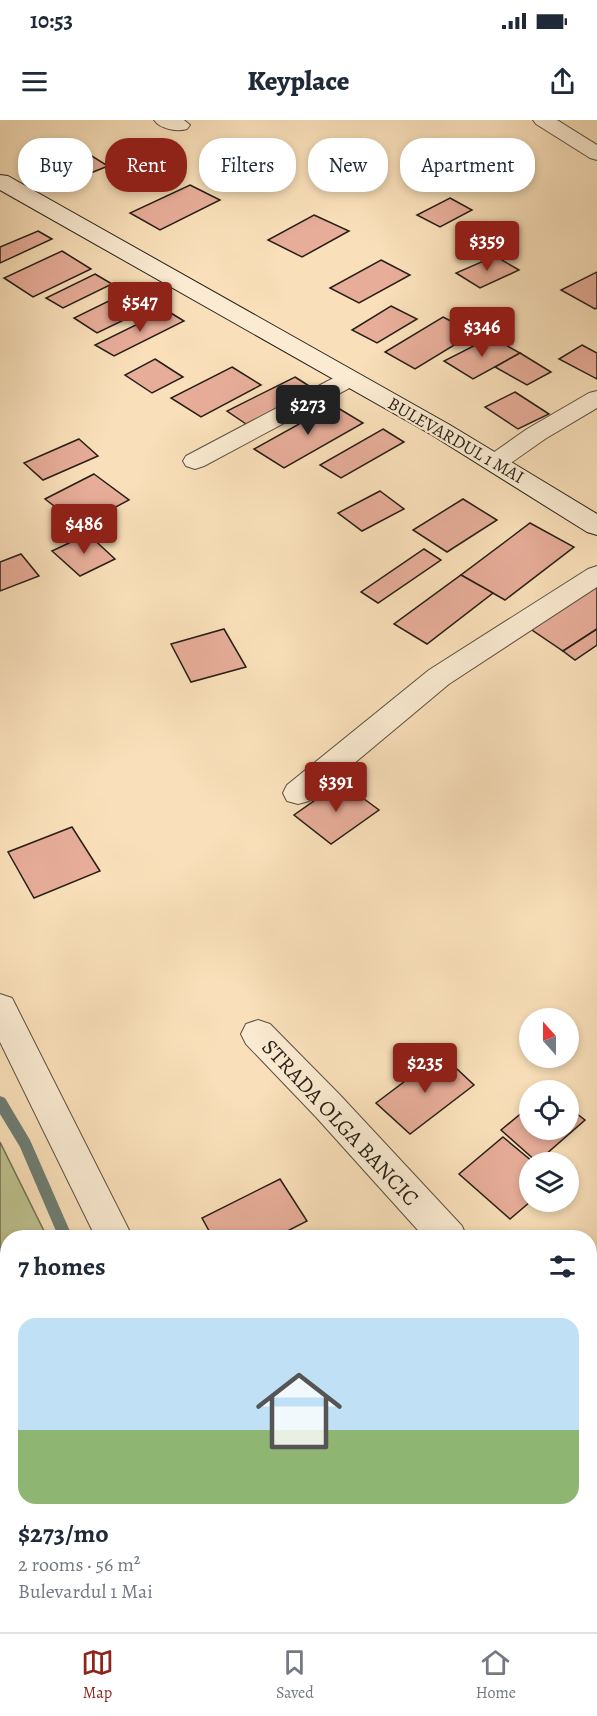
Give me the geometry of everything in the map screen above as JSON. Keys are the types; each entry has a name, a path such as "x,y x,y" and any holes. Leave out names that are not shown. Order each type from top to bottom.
{"main road":[{"name":"BULEVARDUL 1 MAI","path":"0,181 496,462 597,525"}],"street":[{"path":"543,120 597,154"},
{"path":"195,461 349,379"},
{"path":"496,462 536,434 597,398"},
{"path":"298,793 439,677 597,574"},
{"path":"0,1008 111,1230"},
{"name":"STRADA OLGA BANCIC","path":"258,1034 328,1106 442,1230"}],"green space":[{"path":"0,1142 44,1230 0,1230"}],"building":[{"path":"93,157 105,164 105,167 93,172"},
{"path":"190,185 199,190 199,192 220,200 160,230 130,213 175,192 187,192 187,186"},
{"path":"450,198 472,210 440,227 417,215"},
{"path":"314,215 349,231 302,257 268,240"},
{"path":"38,231 52,239 0,263 0,247"},
{"path":"62,251 91,269 33,297 4,278"},
{"path":"495,256 519,270 480,288 456,273"},
{"path":"381,260 410,275 359,303 330,288"},
{"path":"597,272 597,308 595,309 561,290"},
{"path":"95,274 112,284 63,308 46,298"},
{"path":"129,291 153,306 97,333 74,318"},
{"path":"391,306 417,319 377,343 352,330"},
{"path":"166,310 184,321 114,356 95,345"},
{"path":"443,317 474,333 415,369 385,352"},
{"path":"491,337 520,353 473,379 444,361"},
{"path":"582,345 597,353 597,379 559,359"},
{"path":"520,353 551,372 527,385 495,367"},
{"path":"155,359 183,377 152,393 125,375"},
{"path":"232,367 261,385 201,417 171,398"},
{"path":"295,377 317,391 249,426 227,411"},
{"path":"515,392 549,414 518,429 485,407"},
{"path":"333,405 363,423 284,468 254,449"},
{"path":"383,429 404,442 341,478 320,465"},
{"path":"79,439 98,456 43,480 24,463"},
{"path":"94,474 129,500 80,526 45,499"},
{"path":"380,491 404,509 362,531 338,513"},
{"path":"463,499 497,520 447,552 413,530"},
{"path":"530,523 574,547 505,600 461,575"},
{"path":"88,534 115,559 80,576 52,551"},
{"path":"424,549 441,560 378,603 361,592"},
{"path":"21,554 39,576 0,591 0,562"},
{"path":"461,575 493,593 427,644 394,624"},
{"path":"597,585 597,629 563,651 529,628"},
{"path":"224,629 246,667 191,682 171,644"},
{"path":"597,629 597,645 575,660 563,651"},
{"path":"341,782 379,810 331,844 294,815"},
{"path":"72,827 100,871 34,898 8,852"},
{"path":"441,1054 474,1085 410,1134 376,1103"},
{"path":"519,1115 519,1140 562,1140 548,1152 526,1152 501,1130"},
{"path":"579,1115 585,1120 579,1125"},
{"path":"503,1137 521,1152 519,1152 519,1211 510,1219 459,1174"},
{"path":"280,1179 307,1221 290,1230 209,1230 202,1218"}],"waterway":[{"path":"0,1102 25,1144 63,1230"}]}
